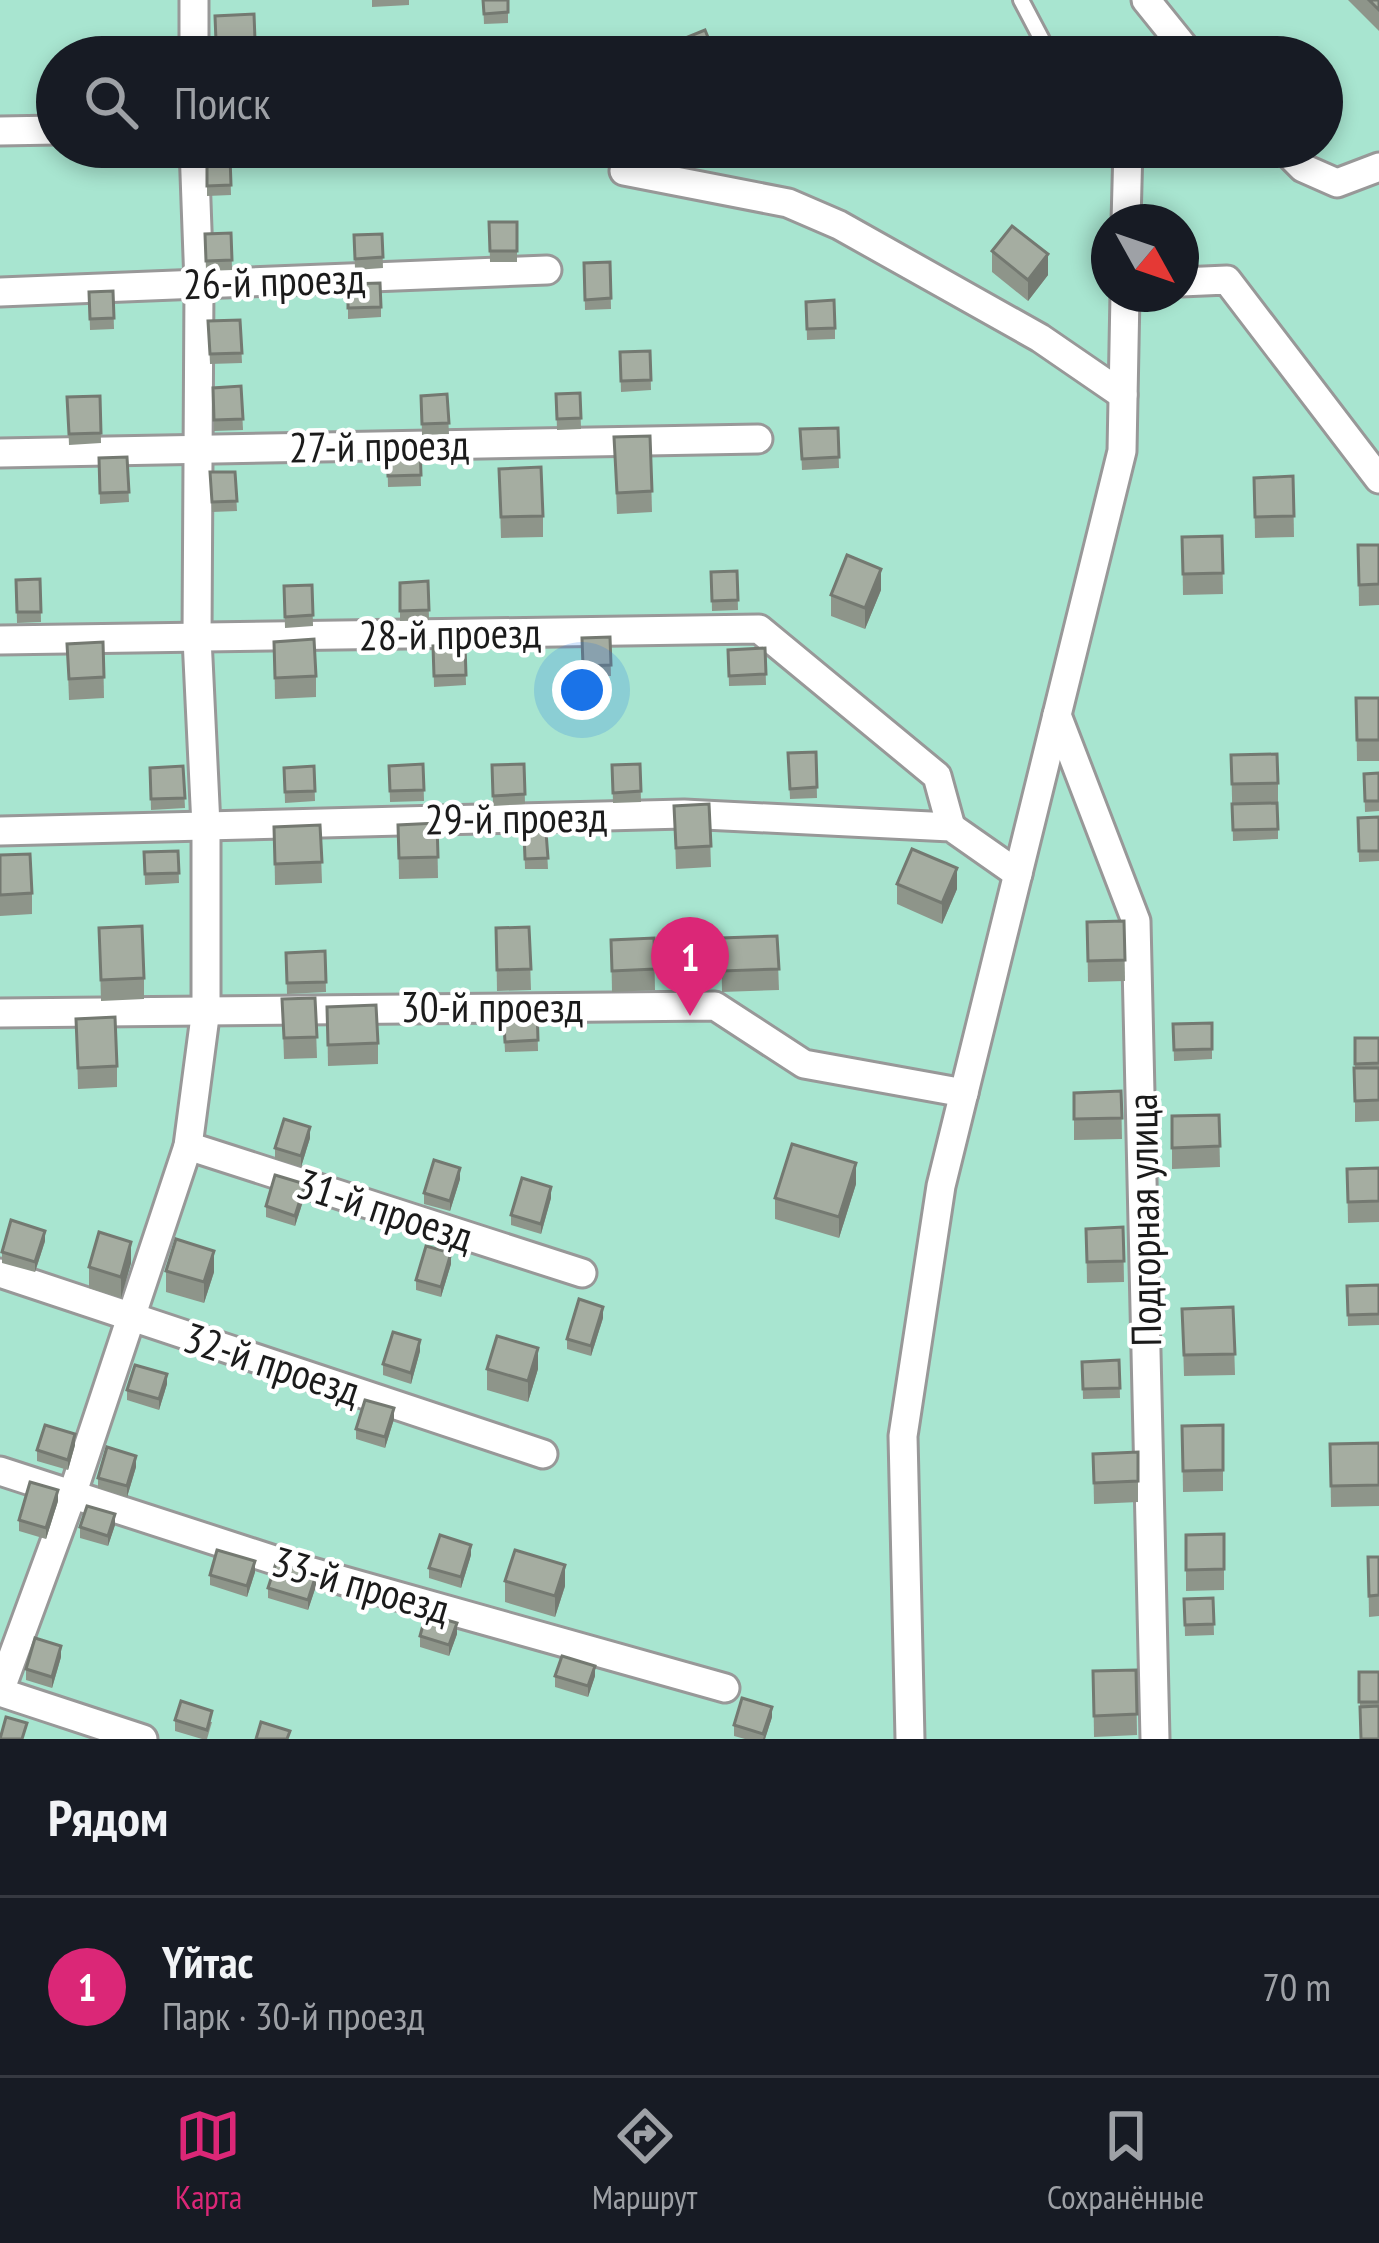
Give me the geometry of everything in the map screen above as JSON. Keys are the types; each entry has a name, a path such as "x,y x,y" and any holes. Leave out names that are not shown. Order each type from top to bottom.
{"street":[{"path":"194,0 194,36"},
{"path":"1146,0 1169,36"},
{"path":"0,131 36,130"},
{"path":"1303,168 1337,183 1379,167"},
{"path":"142,1739 0,1692 133,1318 188,1146 206,1009 206,826 197,638 199,284 195,168"},
{"path":"1126,204 1127,168"},
{"path":"624,171 788,202 839,225 1040,338 1124,395"},
{"name":"26-й проезд","path":"0,292 547,270"},
{"path":"1199,281 1227,280 1379,479"},
{"path":"910,1739 903,1436 941,1186 1122,451 1125,312"},
{"name":"27-й проезд","path":"0,453 758,439"},
{"name":"28-й проезд","path":"0,640 759,629 937,776 951,827"},
{"name":"Подгорная улица","path":"1057,715 1136,921 1155,1739"},
{"name":"29-й проезд","path":"0,831 684,814 951,827"},
{"path":"951,827 1018,874"},
{"name":"30-й проезд","path":"0,1013 715,1006 804,1064 964,1093"},
{"name":"31-й проезд","path":"188,1146 582,1273"},
{"name":"32-й проезд","path":"0,1274 543,1454"},
{"name":"33-й проезд","path":"0,1471 305,1570 725,1688"}],"lane":[{"path":"1022,0 1040,36"}],"green space":[{"path":"0,0 1379,0 1379,1739 0,1739"}],"building":[{"path":"483,0 508,0 508,12 484,14"},
{"path":"254,14 255,36 216,36 215,16"},
{"path":"207,168 230,168 231,185 207,186"},
{"path":"489,222 517,222 517,251 490,251"},
{"path":"1012,226 1048,254 1028,280 992,251"},
{"path":"231,233 232,260 206,261 205,234"},
{"path":"382,234 383,257 355,259 354,235"},
{"path":"610,262 611,298 585,300 584,263"},
{"path":"380,283 381,307 348,308 348,284"},
{"path":"113,291 114,318 90,319 89,292"},
{"path":"834,300 835,328 807,329 806,302"},
{"path":"240,320 242,353 210,354 208,321"},
{"path":"650,351 651,380 621,381 620,352"},
{"path":"241,386 243,419 214,420 213,388"},
{"path":"580,393 581,418 557,419 556,394"},
{"path":"447,394 449,423 422,424 421,396"},
{"path":"100,396 101,433 69,434 67,397"},
{"path":"838,428 839,457 802,459 800,429"},
{"path":"650,436 652,491 617,493 614,437"},
{"path":"420,444 421,475 388,476 387,446"},
{"path":"127,457 129,492 100,493 99,458"},
{"path":"541,467 543,516 501,517 499,469"},
{"path":"210,472 235,472 237,501 212,502"},
{"path":"1293,476 1294,516 1255,517 1254,478"},
{"path":"1222,536 1223,573 1183,574 1182,537"},
{"path":"1358,545 1379,545 1379,584 1359,585"},
{"path":"847,555 881,569 865,608 831,595"},
{"path":"737,571 738,600 712,601 711,572"},
{"path":"40,579 41,612 17,612 16,580"},
{"path":"428,581 429,610 400,611 400,583"},
{"path":"312,585 313,615 285,617 284,586"},
{"path":"610,637 611,665 583,666 582,638"},
{"path":"314,639 316,676 275,678 274,642"},
{"path":"103,642 104,677 69,679 67,644"},
{"path":"465,645 466,675 434,676 433,646"},
{"path":"765,648 766,674 729,676 728,650"},
{"path":"1356,698 1379,698 1379,740 1357,740"},
{"path":"816,752 817,787 790,789 788,753"},
{"path":"1277,754 1278,783 1232,784 1231,755"},
{"path":"423,764 424,790 390,791 389,766"},
{"path":"524,764 525,794 493,796 492,765"},
{"path":"640,764 641,791 613,793 612,765"},
{"path":"183,766 185,798 151,799 150,768"},
{"path":"314,766 315,791 285,792 284,768"},
{"path":"1379,773 1379,801 1365,801 1364,774"},
{"path":"1277,803 1278,829 1233,830 1232,804"},
{"path":"709,804 711,846 676,848 674,806"},
{"path":"1379,817 1379,851 1359,851 1358,818"},
{"path":"437,823 438,857 399,858 398,825"},
{"path":"320,825 322,862 275,864 274,827"},
{"path":"546,832 548,858 525,859 524,833"},
{"path":"912,849 957,868 942,903 897,884"},
{"path":"178,851 179,873 145,874 144,852"},
{"path":"30,854 32,893 0,895 0,855"},
{"path":"1124,921 1125,960 1088,961 1087,922"},
{"path":"142,926 144,978 101,980 99,928"},
{"path":"529,927 531,969 497,970 496,928"},
{"path":"777,936 779,969 722,971 721,938"},
{"path":"654,938 655,969 612,971 611,940"},
{"path":"325,951 326,982 287,983 286,953"},
{"path":"315,998 317,1037 284,1038 282,999"},
{"path":"376,1005 378,1043 328,1045 327,1007"},
{"path":"537,1007 538,1040 505,1042 503,1008"},
{"path":"115,1017 117,1066 78,1068 76,1019"},
{"path":"1212,1023 1212,1049 1174,1050 1173,1024"},
{"path":"1355,1038 1379,1038 1379,1063 1355,1064"},
{"path":"1354,1068 1379,1068 1379,1100 1355,1101"},
{"path":"1121,1091 1122,1118 1074,1119 1074,1093"},
{"path":"1219,1115 1220,1146 1172,1148 1172,1116"},
{"path":"284,1119 310,1127 301,1156 275,1148"},
{"path":"792,1144 856,1163 839,1217 775,1198"},
{"path":"434,1160 460,1168 450,1201 424,1193"},
{"path":"1379,1168 1379,1201 1348,1202 1347,1169"},
{"path":"275,1175 305,1184 295,1216 266,1206"},
{"path":"522,1178 551,1187 541,1224 511,1215"},
{"path":"11,1220 45,1231 35,1262 2,1252"},
{"path":"1123,1227 1124,1261 1087,1262 1086,1229"},
{"path":"99,1232 131,1242 121,1277 89,1267"},
{"path":"176,1239 214,1251 204,1282 166,1271"},
{"path":"426,1246 451,1253 441,1287 416,1280"},
{"path":"1379,1285 1379,1314 1348,1315 1347,1286"},
{"path":"579,1299 603,1307 591,1346 567,1339"},
{"path":"1233,1307 1235,1354 1184,1355 1182,1309"},
{"path":"393,1332 420,1340 411,1373 383,1364"},
{"path":"497,1336 538,1348 528,1381 487,1369"},
{"path":"1119,1360 1120,1388 1083,1389 1082,1362"},
{"path":"135,1365 167,1374 159,1399 127,1390"},
{"path":"365,1400 394,1408 385,1437 356,1429"},
{"path":"45,1425 75,1434 68,1460 37,1450"},
{"path":"1223,1425 1223,1470 1183,1471 1182,1426"},
{"path":"1379,1443 1379,1485 1331,1486 1330,1444"},
{"path":"107,1447 136,1456 127,1486 98,1478"},
{"path":"1138,1452 1138,1481 1094,1483 1093,1454"},
{"path":"30,1482 58,1490 46,1528 19,1520"},
{"path":"87,1506 115,1514 108,1536 80,1527"},
{"path":"1224,1534 1224,1569 1186,1570 1186,1535"},
{"path":"440,1535 471,1545 461,1577 429,1568"},
{"path":"217,1550 255,1561 247,1586 210,1575"},
{"path":"515,1550 565,1565 555,1596 505,1581"},
{"path":"1368,1557 1379,1557 1379,1595 1369,1596"},
{"path":"276,1563 316,1575 308,1600 268,1588"},
{"path":"1213,1598 1214,1624 1185,1625 1184,1599"},
{"path":"426,1614 457,1623 449,1645 420,1636"},
{"path":"35,1638 61,1646 52,1677 26,1669"},
{"path":"562,1656 595,1666 588,1686 555,1676"},
{"path":"1136,1670 1137,1714 1094,1716 1093,1671"},
{"path":"1359,1672 1379,1672 1379,1702 1359,1702"},
{"path":"742,1698 772,1707 763,1734 734,1725"},
{"path":"181,1701 212,1711 207,1730 175,1720"},
{"path":"1379,1706 1379,1739 1361,1739 1360,1707"},
{"path":"6,1717 27,1723 22,1739 0,1739"},
{"path":"261,1722 290,1731 287,1739 256,1739"}],"place":[{"name":"Үйтас","path":"690,1016"}]}
